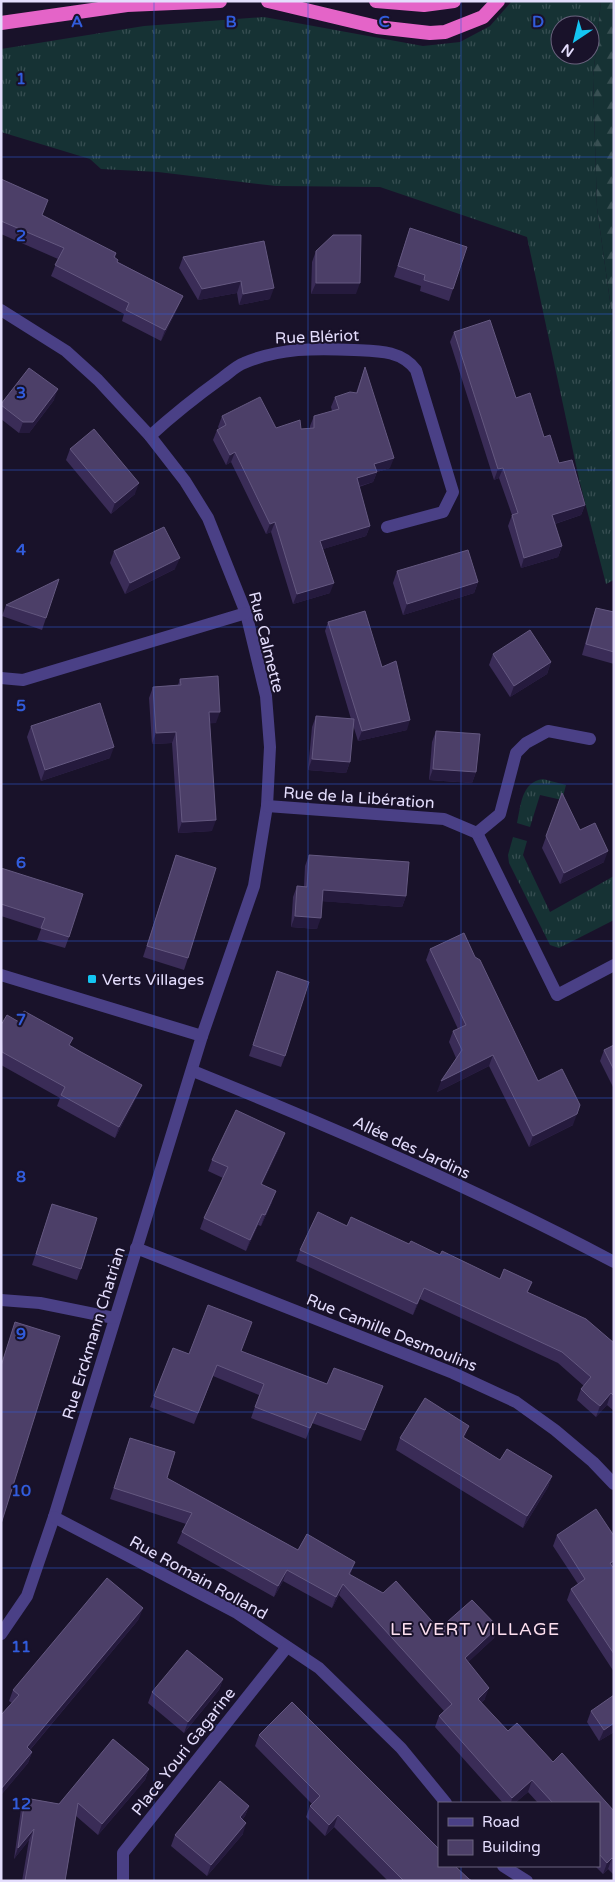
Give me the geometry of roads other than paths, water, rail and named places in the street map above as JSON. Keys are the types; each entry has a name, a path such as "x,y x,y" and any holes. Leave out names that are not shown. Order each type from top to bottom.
{"highway":[{"path":"1,23 127,5 220,1"},
{"path":"268,1 377,27 430,33 445,32 483,17 498,1"},
{"path":"376,1 424,5 454,1"}],"street":[{"name":"Rue Calmette","path":"1,310 66,351 114,394 150,436 185,481 208,518 246,613 266,696 270,747 267,806 254,886 202,1036"},
{"name":"Rue Blériot","path":"150,436 198,394 241,364 262,356 283,351 318,349 374,351 400,355 409,361 416,370 453,492 443,512 387,527"},
{"path":"1,678 23,680 246,613"},
{"path":"590,739 548,731 526,742 516,753 500,814 478,832 557,995 614,965"},
{"name":"Rue de la Libération","path":"267,806 444,819 478,832"},
{"path":"1,975 202,1036"},
{"name":"Rue Erckmann Chatrian","path":"1,1634 27,1596 54,1517 114,1318 193,1071 202,1036"},
{"name":"Allée des Jardins","path":"193,1071 313,1120 428,1172 614,1262"},
{"name":"Rue Camille Desmoulins","path":"136,1248 453,1373 516,1402 555,1430 593,1462 614,1484"},
{"path":"1,1300 40,1303 114,1318"},
{"name":"Rue Romain Rolland","path":"54,1517 237,1613 319,1668 401,1748 445,1802"},
{"name":"Place Youri Gagarine","path":"123,1881 123,1853 287,1647"},
{"path":"505,1867 526,1881"}],"place":[{"name":"Verts Villages","path":"92,979"}],"district":[{"name":"LE VERT VILLAGE","path":"475,1629"}]}
